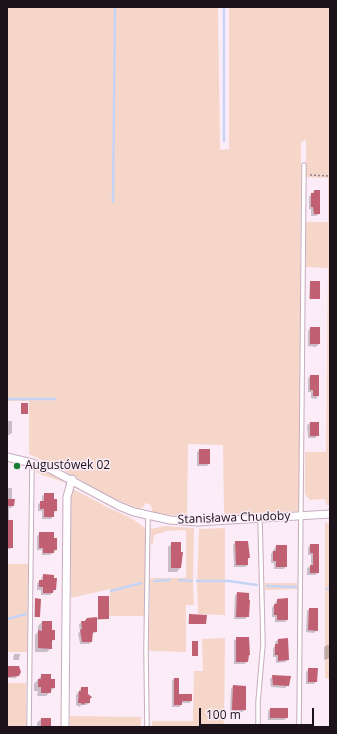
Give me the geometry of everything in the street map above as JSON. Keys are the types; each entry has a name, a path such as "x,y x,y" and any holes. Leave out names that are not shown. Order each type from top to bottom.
{"street":[{"name":"Stanisława Chudoby","path":"7,457 32,462 48,468 120,506 148,516 187,522 330,514"},
{"path":"65,727 67,497 72,480"}],"lane":[{"path":"299,727 304,165"},
{"path":"29,727 32,462"},
{"path":"147,727 146,650 148,516"},
{"path":"258,727 258,702 263,644 260,518"}],"path":[{"path":"304,175 330,176"}],"shaded area":[{"path":"7,7 218,7 220,150 229,149 229,7 330,7 330,505 326,505 325,499 310,500 305,494 305,452 326,452 328,268 306,267 306,222 328,222 328,178 306,177 306,140 301,142 299,511 224,515 223,445 188,444 187,517 155,513 152,511 151,505 145,503 141,509 132,506 112,498 63,470 29,454 29,401 7,401"},
{"path":"37,470 41,470 65,480 67,483 42,475 36,472"},
{"path":"73,489 131,518 145,528 145,616 109,616 110,589 71,598 71,494"},
{"path":"325,522 330,524 330,679 325,678"},
{"path":"165,526 194,528 194,605 186,605 186,652 149,650 150,578 186,578 186,530 167,531 154,535 153,544 151,544 151,529"},
{"path":"225,528 225,615 198,614 197,585 199,529"},
{"path":"7,564 28,564 27,652 7,652"},
{"path":"265,583 297,583 297,589 265,590"},
{"path":"225,638 224,727 152,727 152,721 193,721 194,671 203,671 202,639"},
{"path":"7,683 26,683 26,727 7,727"},
{"path":"70,716 141,717 141,727 70,727"}],"building":[{"path":"314,190 320,190 320,214 314,214 313,207 311,207 311,193 314,193"},
{"path":"310,281 320,281 320,299 310,299"},
{"path":"310,327 320,327 320,344 310,344"},
{"path":"310,375 319,375 319,396 313,396 313,390 310,390"},
{"path":"21,403 28,403 28,414 21,414"},
{"path":"310,422 319,422 319,436 310,436"},
{"path":"199,449 210,449 210,464 199,464"},
{"path":"44,493 54,493 54,499 57,499 57,511 54,511 54,517 44,517 44,509 40,509 40,501 44,501"},
{"path":"7,499 15,499 14,506 7,506"},
{"path":"7,520 13,520 13,548 7,548"},
{"path":"39,532 54,532 54,538 57,538 57,550 54,550 54,553 43,553 43,548 39,548"},
{"path":"235,541 248,541 250,558 248,558 248,565 236,565"},
{"path":"171,542 181,542 181,552 183,552 181,568 171,568"},
{"path":"310,544 319,544 319,573 310,573 310,565 313,565 313,553 310,553"},
{"path":"276,545 287,545 287,567 276,567 276,561 273,561 273,551 276,551"},
{"path":"43,574 54,575 54,578 57,578 56,590 53,590 53,593 43,593 43,587 39,587 39,580 43,580"},
{"path":"237,592 249,593 249,617 236,617"},
{"path":"98,596 109,596 109,619 98,619"},
{"path":"35,598 41,599 40,617 35,617"},
{"path":"288,598 288,620 277,620 277,615 274,615 274,604 277,604 277,599"},
{"path":"309,608 318,608 318,631 308,630"},
{"path":"189,614 207,615 206,624 189,624"},
{"path":"97,617 97,632 93,632 92,642 82,642 80,630 82,629 81,621 85,621 87,618"},
{"path":"42,621 52,621 52,630 55,630 55,640 52,640 52,649 38,648 38,630 42,631"},
{"path":"236,637 249,637 250,655 248,662 236,662"},
{"path":"288,638 289,660 278,661 278,655 275,655 275,644 278,644 278,639"},
{"path":"192,641 198,641 198,656 192,656"},
{"path":"7,666 19,666 21,672 19,676 7,677"},
{"path":"308,668 318,668 317,682 308,682"},
{"path":"41,674 51,674 51,679 55,679 55,688 51,688 51,693 41,693 41,687 38,687 38,679 41,679"},
{"path":"272,675 291,676 289,686 273,685"},
{"path":"174,678 179,678 179,694 192,694 192,701 182,701 182,705 174,705"},
{"path":"233,685 246,686 246,710 232,710"},
{"path":"81,687 88,687 88,694 92,697 90,699 90,703 85,703 83,705 78,703 79,691 81,691"},
{"path":"270,708 288,708 288,718 270,718"},
{"path":"41,718 51,718 51,727 41,727"}],"waterway":[{"path":"113,202 115,7"},
{"path":"224,7 224,141"},
{"path":"7,399 55,399"},
{"path":"154,581 170,580"},
{"path":"179,580 192,581"},
{"path":"197,581 229,581 257,585"},
{"path":"111,591 141,583"},
{"path":"267,586 296,587"},
{"path":"7,619 26,614"}],"place":[{"name":"Augustówek 02","path":"17,466"}]}
